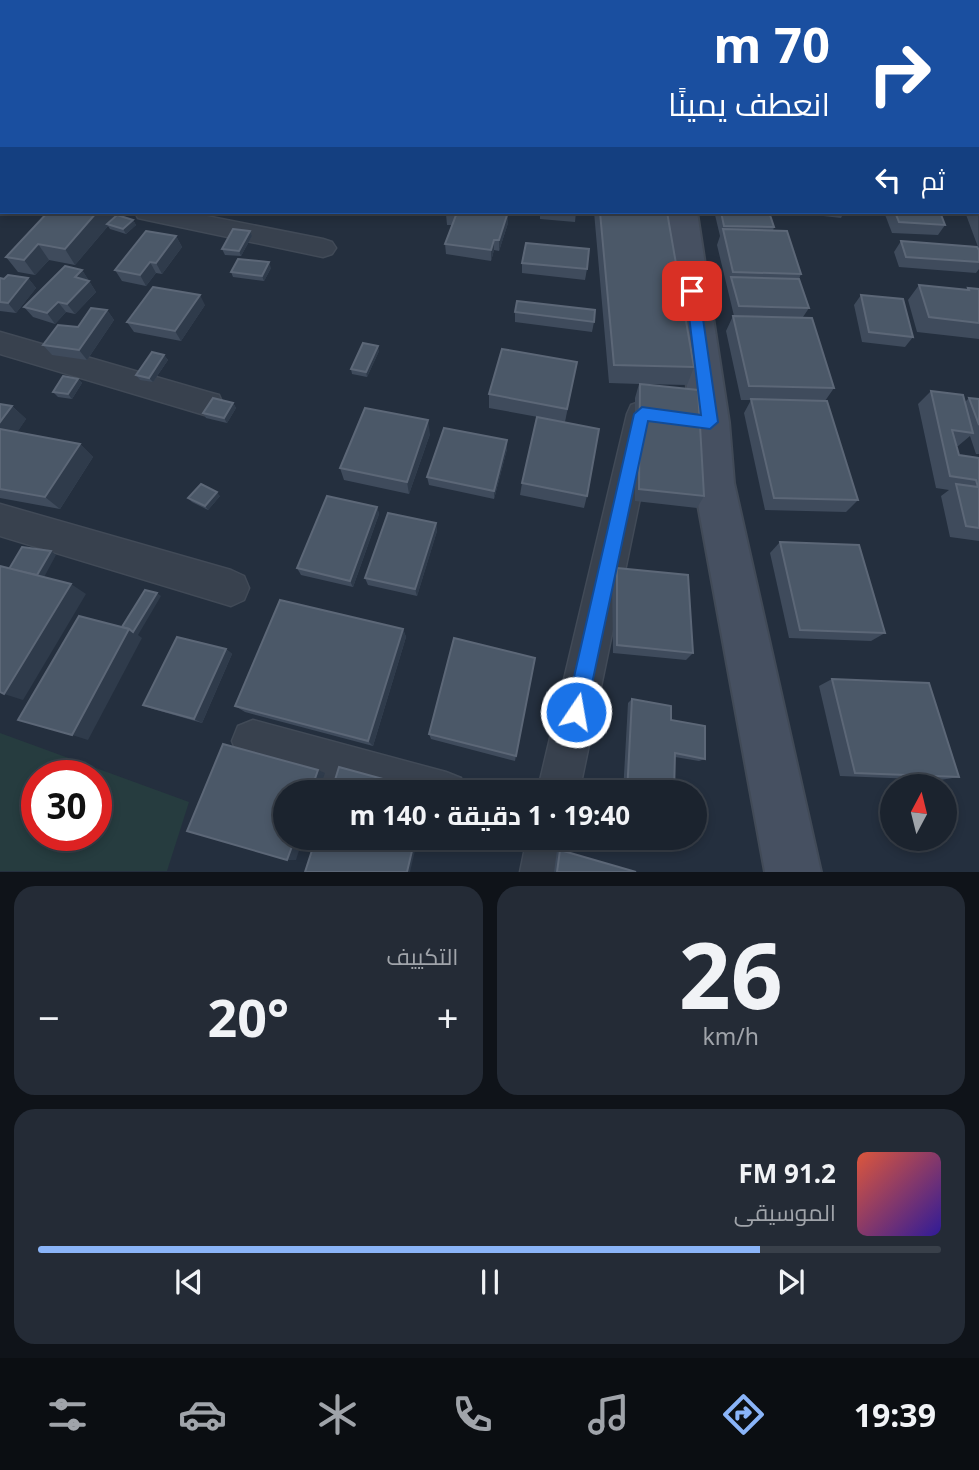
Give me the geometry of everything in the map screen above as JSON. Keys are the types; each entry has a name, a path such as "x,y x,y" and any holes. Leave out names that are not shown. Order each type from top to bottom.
{"main road":[{"path":"682,214 710,422 714,483 793,872"}],"street":[{"path":"157,214 323,248"},
{"path":"0,343 208,404"},
{"path":"561,780 642,414 710,422"},
{"path":"0,520 231,588"},
{"path":"254,741 398,780"},
{"path":"543,872 547,850"}],"green space":[{"path":"0,733 74,760 21,760 21,851 112,851 112,774 189,802 167,871 0,871"}],"building":[{"path":"46,214 95,214 65,249 38,244 24,260 6,257"},
{"path":"446,214 507,214 499,240 494,240 491,250 445,244 456,215"},
{"path":"600,214 667,214 694,367 614,365"},
{"path":"721,214 770,214 774,227 724,226"},
{"path":"896,214 941,214 945,225 899,222"},
{"path":"117,215 133,220 123,229 107,224"},
{"path":"233,229 250,231 239,251 222,249"},
{"path":"723,229 787,231 801,274 733,272"},
{"path":"146,231 176,236 156,263 150,262 140,275 115,270"},
{"path":"901,241 977,247 979,262 906,257"},
{"path":"526,243 589,249 587,269 522,263"},
{"path":"238,259 269,262 262,276 231,272"},
{"path":"65,266 82,270 75,277 89,281 67,304 58,302 47,313 24,307"},
{"path":"8,275 28,278 8,303 0,302 0,278 4,279"},
{"path":"731,277 799,279 809,308 739,306"},
{"path":"919,285 979,289 979,323 929,317"},
{"path":"153,287 200,295 175,331 127,322"},
{"path":"861,295 903,299 913,337 869,332"},
{"path":"517,301 595,310 594,322 515,312"},
{"path":"91,308 107,310 79,350 43,345 58,325 78,327"},
{"path":"733,316 812,318 834,388 749,386"},
{"path":"363,343 378,346 366,372 351,369"},
{"path":"502,349 577,362 567,409 489,394"},
{"path":"152,352 164,355 149,378 136,375"},
{"path":"63,376 78,379 68,394 53,392"},
{"path":"640,384 698,390 704,496 639,489"},
{"path":"931,391 963,395 973,433 952,430 959,455 979,458 979,528 966,526 956,484 978,487 976,480 950,476"},
{"path":"213,398 233,403 224,418 203,413"},
{"path":"969,398 979,399 979,425"},
{"path":"751,399 827,401 858,500 774,498"},
{"path":"0,404 12,406 0,422"},
{"path":"365,408 428,420 407,482 340,468"},
{"path":"537,417 599,429 587,496 522,483"},
{"path":"444,428 507,440 494,491 427,477"},
{"path":"0,429 80,444 45,497 0,489"},
{"path":"201,484 217,492 205,506 188,498"},
{"path":"327,496 377,507 350,581 297,568"},
{"path":"388,513 436,523 415,589 365,578"},
{"path":"780,542 859,545 885,633 800,630"},
{"path":"22,547 51,551 37,575 9,569"},
{"path":"0,566 71,584 4,694 0,692"},
{"path":"617,568 688,575 693,653 617,645"},
{"path":"145,590 157,593 133,632 122,627"},
{"path":"280,600 403,629 368,741 235,706"},
{"path":"79,616 129,629 72,735 18,720"},
{"path":"177,637 226,649 194,719 143,705"},
{"path":"454,638 535,658 516,756 429,734"},
{"path":"832,679 929,683 959,777 957,774 855,773"},
{"path":"632,699 671,706 671,720 705,726 705,759 675,753 674,780 628,780"},
{"path":"223,744 318,770 315,780 273,780 273,850 291,850 287,860 187,831"},
{"path":"339,767 387,780 335,780"},
{"path":"312,850 412,850 407,872 305,872"},
{"path":"560,850 636,872 557,872"}],"route":[{"path":"576,712 642,414 710,422 692,291"}]}
